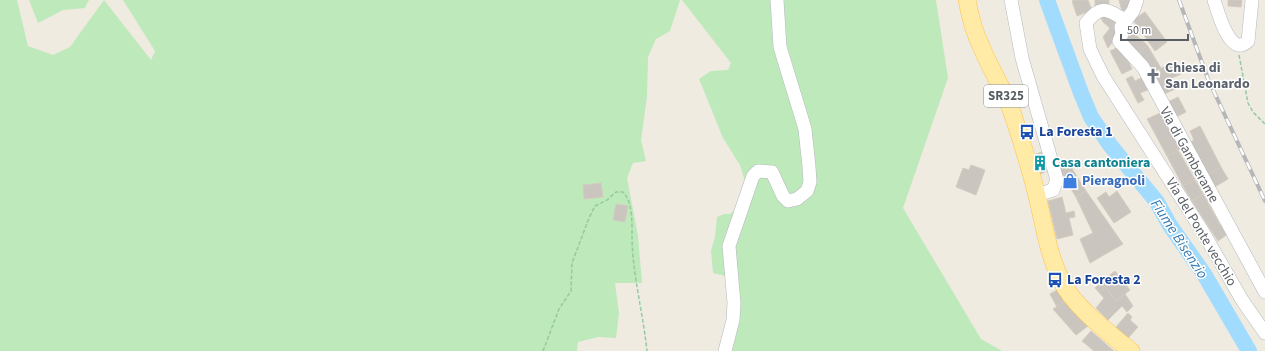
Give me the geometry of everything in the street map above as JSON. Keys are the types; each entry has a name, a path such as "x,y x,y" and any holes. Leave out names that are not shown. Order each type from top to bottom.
{"main road":[{"name":"SR325","path":"967,0 973,28 1014,116 1037,195 1046,236 1061,280 1068,292 1100,325 1131,351"}],"street":[{"path":"725,351 733,320 734,303 729,246 753,176 758,171 772,172 783,196 788,201 797,199 807,191 810,182 805,129 780,46 777,0"},
{"path":"1011,0 1022,58 1057,180 1053,190 1037,195"},
{"name":"Via di Gamberame","path":"1137,0 1133,11 1121,27 1122,34 1119,41 1142,67 1265,292"},
{"path":"1214,0 1224,28 1233,42 1238,46 1248,41 1252,0"},
{"name":"Via del Ponte vecchio","path":"1125,20 1110,10 1101,10 1094,13 1086,22 1090,49 1095,62 1138,133 1203,232 1246,305 1265,333"}],"path":[{"path":"1238,46 1248,102 1253,112 1265,124"},
{"path":"543,351 559,309 571,291 572,263 589,218 595,206 607,200 616,192 623,192 628,197 632,227 633,266 644,319 647,351"}],"green space":[{"path":"0,0 17,0 28,46 53,55 70,47 104,0 151,60 155,51 123,0 680,0 670,31 656,39 648,57 647,97 641,140 646,161 633,163 627,178 638,236 642,283 615,283 619,313 616,338 598,337 578,342 577,351 0,351"},
{"path":"29,0 89,0 85,8 63,10 38,23"},
{"path":"682,0 936,0 948,78 903,208 981,339 1002,351 733,351 722,340 730,318 730,277 713,273 711,251 715,237 717,217 724,214 730,214 739,206 745,181 740,165 723,138 699,79 711,71 728,70 731,63"}],"building":[{"path":"1088,0 1092,10 1077,16 1072,1"},
{"path":"1095,0 1109,0 1109,5 1095,6"},
{"path":"1119,0 1131,0 1130,9 1122,11"},
{"path":"1228,0 1242,0 1241,7 1228,6"},
{"path":"1145,12 1167,42 1155,51 1133,20"},
{"path":"1108,13 1118,22 1114,28 1120,32 1108,48 1103,37 1110,28 1103,22 1100,16"},
{"path":"1128,28 1147,45 1137,55 1121,41"},
{"path":"1147,45 1161,68 1149,74 1137,55"},
{"path":"1121,46 1132,69 1122,74 1110,51"},
{"path":"1175,62 1181,74 1170,79 1175,89 1160,96 1151,78 1161,74 1159,69"},
{"path":"1132,76 1135,81 1143,77 1150,89 1140,93 1144,100 1138,103 1126,79"},
{"path":"1178,97 1186,112 1174,118 1166,103"},
{"path":"1160,113 1180,149 1167,156 1147,119"},
{"path":"1200,126 1221,167 1206,176 1189,143 1194,140 1190,131"},
{"path":"1178,150 1195,180 1183,186 1167,156"},
{"name":"Casa cantoniera","path":"1042,152 1048,171 1037,175 1031,156"},
{"path":"1068,162 1086,191 1076,197 1058,168"},
{"path":"971,165 985,170 976,195 956,187 963,168 969,170"},
{"path":"1221,167 1228,179 1213,188 1206,176"},
{"path":"1195,180 1203,194 1192,201 1183,186"},
{"path":"601,183 603,197 584,199 583,185"},
{"path":"1086,191 1123,244 1090,263 1080,239 1093,233 1076,197"},
{"path":"1117,191 1131,212 1114,223 1097,198 1106,192 1109,197"},
{"path":"1203,194 1220,225 1221,224 1229,233 1218,241 1192,201"},
{"path":"1062,197 1066,213 1074,211 1075,217 1069,218 1073,235 1057,239 1048,201"},
{"path":"616,204 628,206 625,222 613,220"},
{"path":"1115,271 1130,290 1116,301 1101,282"},
{"path":"1101,282 1116,301 1125,294 1133,306 1127,312 1122,306 1108,320 1096,308 1104,298 1095,288"},
{"path":"1057,290 1064,302 1057,307 1050,294"},
{"path":"1064,302 1088,326 1076,335 1053,309"},
{"path":"1128,313 1132,317 1130,320 1138,327 1128,338 1116,327"},
{"path":"1091,331 1114,351 1094,351 1082,341"}],"waterway":[{"name":"Fiume Bisenzio","path":"1047,0 1091,117 1110,145 1157,202 1169,224 1204,274 1249,351"}],"railway":[{"path":"1179,0 1208,79 1265,201"}],"place":[{"name":"Chiesa di San Leonardo","path":"1153,76"},
{"name":"La Foresta 1","path":"1027,132"},
{"name":"Casa cantoniera","path":"1040,163"},
{"name":"Pieragnoli","path":"1070,181"},
{"name":"La Foresta 2","path":"1055,280"}]}
